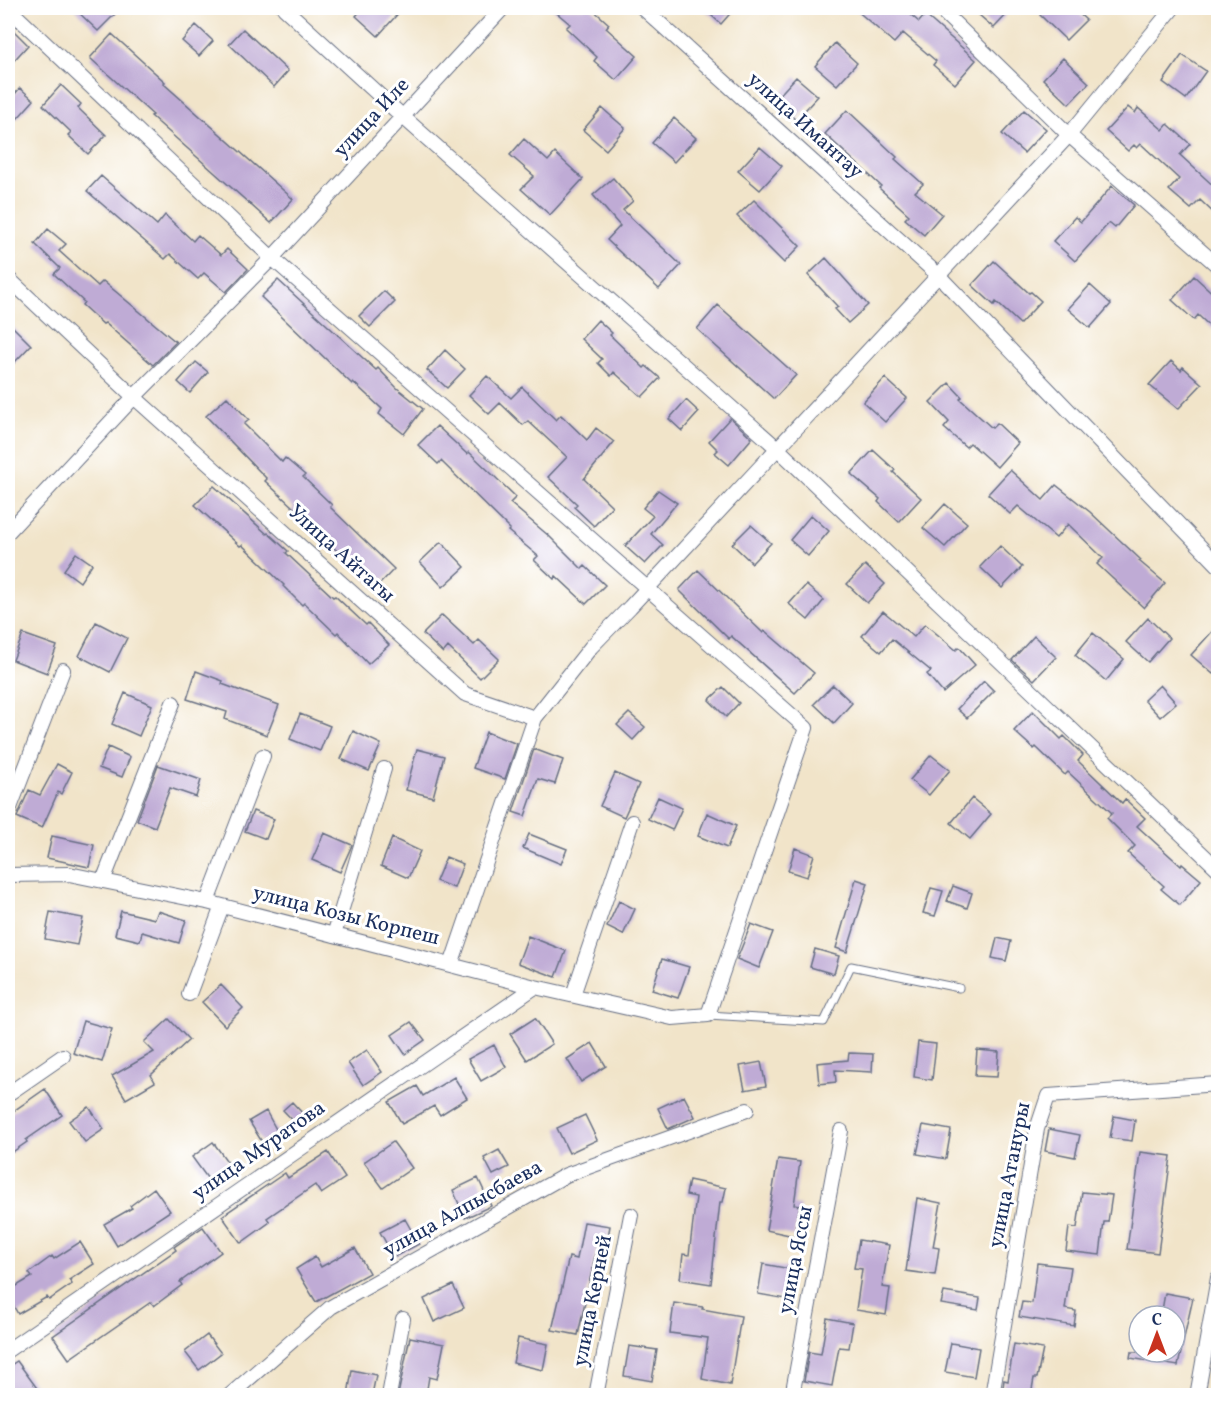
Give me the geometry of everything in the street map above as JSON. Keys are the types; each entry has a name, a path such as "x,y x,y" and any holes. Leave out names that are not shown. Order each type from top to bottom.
{"street":[{"path":"8,8 272,258 806,728 708,1015"},
{"path":"284,8 402,116 777,448 1218,869"},
{"name":"улица Иле","path":"272,258 503,8"},
{"name":"улица Имантау","path":"643,8 938,275 1218,565"},
{"path":"939,8 1069,135 1218,266"},
{"path":"451,965 535,718 591,647 1069,135 1173,8"},
{"path":"8,532 134,397 272,258"},
{"name":"Улица Айтагы","path":"8,278 134,397 465,694 535,718"},
{"path":"8,813 63,670"},
{"path":"103,881 173,703"},
{"path":"207,902 263,756"},
{"path":"334,935 384,769"},
{"path":"573,995 632,822"},
{"name":"улица Козы Корпеш","path":"8,874 69,874 207,902 535,987 672,1018 708,1015"},
{"path":"189,994 222,906"},
{"name":"улица Муратова","path":"8,1350 535,987"},
{"path":"8,1094 63,1056"},
{"name":"улица Атануры","path":"992,1395 1037,1129 1048,1096 1218,1084"},
{"name":"улица Алпысбаева","path":"229,1395 331,1307 566,1175 747,1110"},
{"name":"улица Яссы","path":"792,1395 841,1131"},
{"name":"улица Керней","path":"596,1395 631,1215"},
{"path":"1197,1395 1218,1278"},
{"path":"389,1395 403,1318"}],"lane":[{"path":"708,1015 824,1022 851,966 959,988"}],"building":[{"path":"74,8 121,8 98,31"},
{"path":"363,8 403,8 378,36 356,16"},
{"path":"551,8 591,8 609,24 606,28 637,56 616,80 594,61 597,57 566,28 570,24"},
{"path":"703,8 735,8 721,24"},
{"path":"854,8 903,8 919,22 925,15 976,60 955,84 933,65 936,61 903,33 894,43"},
{"path":"971,8 1002,8 1008,13 994,28"},
{"path":"1048,8 1073,8 1086,20 1066,40 1040,15"},
{"path":"8,25 28,45 8,67"},
{"path":"196,25 213,41 199,56 182,41"},
{"path":"243,29 288,71 274,87 229,44"},
{"path":"112,34 165,82 164,84 293,199 271,223 90,58"},
{"path":"835,43 857,63 837,85 815,66"},
{"path":"1182,55 1206,71 1186,99 1163,82"},
{"path":"1063,58 1089,83 1069,104 1043,79"},
{"path":"796,77 818,96 796,120 774,101"},
{"path":"61,85 81,104 78,108 106,135 88,154 68,135 71,132 43,105"},
{"path":"20,88 34,100 17,119 8,110 8,102"},
{"path":"1128,107 1135,113 1138,108 1163,130 1168,124 1190,144 1180,155 1218,190 1218,217 1200,200 1191,209 1169,190 1179,179 1141,144 1137,148 1134,145 1128,151 1106,131"},
{"path":"602,108 625,128 606,150 583,130"},
{"path":"847,110 923,184 915,192 942,214 924,235 905,219 909,215 879,188 881,186 825,134"},
{"path":"1024,110 1046,129 1024,153 1002,134"},
{"path":"674,118 696,138 674,162 652,143"},
{"path":"524,139 548,161 555,153 583,179 550,215 521,189 534,176 510,155"},
{"path":"760,147 782,166 760,190 738,171"},
{"path":"101,176 157,225 165,215 193,241 198,235 221,255 227,249 248,269 226,292 204,273 198,279 170,254 165,259 87,191"},
{"path":"613,178 633,201 623,210 681,265 659,289 607,240 620,226 593,195"},
{"path":"1112,186 1134,205 1115,228 1109,223 1075,261 1053,241 1075,217 1081,222"},
{"path":"754,200 800,246 784,263 737,216"},
{"path":"48,229 66,244 59,251 98,286 103,281 176,342 153,365 82,305 84,302 54,274 60,268 35,244"},
{"path":"826,258 868,305 848,323 835,309 838,307 808,275"},
{"path":"994,261 1041,301 1020,324 996,302 994,305 972,285"},
{"path":"1194,276 1218,298 1218,334 1198,315 1194,320 1172,300"},
{"path":"278,280 376,370 378,368 397,388 423,409 404,434 379,414 382,409 353,382 352,384 261,297"},
{"path":"1090,285 1111,304 1090,328 1068,309"},
{"path":"384,291 395,302 370,327 359,316"},
{"path":"718,305 796,375 774,399 697,329"},
{"path":"598,320 644,368 646,366 660,378 642,397 614,372 611,376 598,363 602,359 581,339"},
{"path":"8,322 31,345 13,364 8,359"},
{"path":"445,350 465,369 447,388 427,370"},
{"path":"1171,361 1181,370 1183,367 1202,384 1178,409 1149,385"},
{"path":"196,362 208,372 190,393 178,382"},
{"path":"487,376 511,398 522,387 556,420 561,415 587,440 596,428 614,442 584,479 612,506 594,526 574,507 577,504 548,477 567,457 528,421 523,425 500,403 489,414 469,395"},
{"path":"885,378 907,398 885,422 863,402"},
{"path":"949,383 962,397 960,399 992,428 997,423 1018,443 997,467 970,443 966,447 944,428 949,422 930,402"},
{"path":"227,397 249,420 244,424 282,462 285,458 305,475 303,477 332,505 330,507 394,569 376,588 311,526 309,528 291,511 294,508 265,481 267,479 206,416"},
{"path":"686,400 699,412 682,431 669,419"},
{"path":"730,418 752,438 729,465 715,453 718,450 709,441"},
{"path":"437,426 467,454 469,452 516,497 510,503 549,536 582,569 585,566 605,585 586,604 556,576 554,579 534,560 538,556 508,531 510,529 441,461 438,464 418,445"},
{"path":"873,450 921,498 899,522 878,502 880,499 851,474"},
{"path":"1010,470 1043,500 1056,485 1090,512 1141,560 1139,561 1165,583 1144,608 1097,564 1103,558 1068,524 1056,538 1018,506 1010,514 988,494"},
{"path":"214,486 288,551 286,553 333,597 335,596 366,625 368,623 389,645 368,664 338,632 336,634 304,603 302,605 242,545 240,546 195,505"},
{"path":"658,490 677,503 651,534 663,545 645,564 625,546 653,516 643,508"},
{"path":"945,504 967,523 945,547 923,528"},
{"path":"811,515 829,531 808,556 790,540"},
{"path":"751,525 771,543 752,563 732,544"},
{"path":"441,542 465,567 443,587 420,562"},
{"path":"1000,546 1022,567 1002,588 980,567"},
{"path":"76,553 92,564 80,582 64,570"},
{"path":"865,565 885,584 867,603 847,584"},
{"path":"698,570 763,633 765,631 814,673 795,693 731,636 729,639 679,590"},
{"path":"806,585 824,600 808,620 789,604"},
{"path":"883,611 914,637 925,624 956,650 959,647 975,665 943,693 927,674 931,671 892,639 881,652 862,636"},
{"path":"442,615 474,645 479,640 499,659 480,678 448,647 443,653 423,634"},
{"path":"1148,618 1169,638 1148,662 1126,642"},
{"path":"96,622 127,638 110,672 79,656"},
{"path":"1218,625 1218,669 1213,674 1191,655"},
{"path":"1093,633 1124,659 1106,681 1075,655"},
{"path":"23,634 57,646 47,673 13,660"},
{"path":"1034,636 1056,657 1034,680 1012,660"},
{"path":"196,671 223,681 222,684 279,705 267,735 225,719 227,712 187,699"},
{"path":"984,681 994,691 967,718 957,709"},
{"path":"833,685 852,703 834,723 814,704"},
{"path":"1160,685 1176,703 1160,717 1144,700"},
{"path":"723,687 739,703 726,717 709,700"},
{"path":"125,693 152,705 139,736 112,724"},
{"path":"1033,711 1061,739 1064,736 1083,755 1078,761 1122,803 1125,799 1145,818 1137,826 1181,866 1182,864 1201,880 1180,905 1161,889 1164,886 1128,853 1135,846 1107,818 1112,813 1068,772 1065,775 1036,747 1034,749 1014,731"},
{"path":"629,713 645,727 633,740 617,725"},
{"path":"300,714 330,726 320,751 290,739"},
{"path":"353,731 381,744 369,771 341,759"},
{"path":"486,732 517,744 505,779 473,768"},
{"path":"108,747 130,757 122,777 99,768"},
{"path":"417,749 444,756 433,797 406,790"},
{"path":"534,749 563,760 555,784 538,779 525,816 513,812"},
{"path":"931,755 950,770 929,795 910,780"},
{"path":"57,764 72,772 61,794 58,792 42,828 17,817 29,790 40,795"},
{"path":"158,765 201,780 196,797 170,788 155,827 137,820"},
{"path":"615,773 639,784 624,817 600,806"},
{"path":"658,797 682,808 672,830 648,819"},
{"path":"972,798 991,814 970,839 951,823"},
{"path":"253,811 274,819 266,839 245,831"},
{"path":"707,813 736,826 727,848 698,836"},
{"path":"324,833 352,845 340,872 312,860"},
{"path":"529,834 567,849 561,864 523,848"},
{"path":"52,836 94,845 89,867 47,858"},
{"path":"392,838 420,851 408,878 381,866"},
{"path":"795,848 814,855 807,877 788,871"},
{"path":"446,857 463,864 454,888 436,881"},
{"path":"856,879 868,883 847,952 836,948"},
{"path":"953,886 972,893 967,908 947,901"},
{"path":"931,888 943,891 935,916 923,913"},
{"path":"619,901 635,909 623,935 607,927"},
{"path":"121,911 155,919 158,911 186,920 179,943 142,932 140,941 115,935"},
{"path":"50,912 83,918 77,945 45,939"},
{"path":"751,924 773,932 759,968 737,959"},
{"path":"528,936 566,951 556,977 518,963"},
{"path":"997,938 1011,941 1006,961 992,958"},
{"path":"815,949 839,956 834,974 810,967"},
{"path":"662,959 689,967 678,998 652,990"},
{"path":"221,985 243,1008 225,1026 202,1002"},
{"path":"535,1018 552,1044 527,1060 510,1034"},
{"path":"169,1019 189,1040 151,1075 155,1082 126,1099 112,1076 154,1052 144,1042"},
{"path":"83,1021 112,1029 102,1062 73,1053"},
{"path":"411,1022 425,1040 405,1054 392,1035"},
{"path":"918,1042 936,1044 932,1080 914,1077"},
{"path":"592,1043 606,1066 581,1082 567,1059"},
{"path":"494,1045 506,1067 481,1081 468,1059"},
{"path":"367,1050 382,1072 363,1085 348,1063"},
{"path":"977,1050 999,1052 997,1077 975,1076"},
{"path":"849,1053 873,1054 872,1072 835,1070 836,1082 819,1084 817,1063 848,1060"},
{"path":"761,1062 766,1086 745,1090 740,1066"},
{"path":"454,1077 467,1098 440,1115 434,1106 402,1124 389,1102 417,1086 423,1096"},
{"path":"45,1089 62,1115 8,1155 8,1115"},
{"path":"684,1096 695,1117 668,1129 658,1108"},
{"path":"292,1102 306,1117 298,1126 283,1110"},
{"path":"89,1107 104,1129 85,1142 69,1121"},
{"path":"266,1111 278,1133 262,1142 249,1121"},
{"path":"585,1115 597,1140 569,1153 557,1128"},
{"path":"1114,1116 1135,1120 1132,1141 1110,1138"},
{"path":"923,1125 951,1130 946,1159 917,1154"},
{"path":"1049,1129 1080,1135 1075,1157 1045,1151"},
{"path":"213,1142 234,1171 213,1186 192,1157"},
{"path":"393,1142 412,1168 383,1188 364,1162"},
{"path":"499,1150 509,1167 493,1175 484,1158"},
{"path":"328,1152 345,1178 321,1194 315,1185 267,1218 270,1222 241,1243 222,1216 285,1173 288,1178"},
{"path":"1140,1152 1171,1156 1158,1253 1127,1249"},
{"path":"778,1159 800,1162 794,1205 800,1206 794,1236 766,1230"},
{"path":"478,1178 491,1206 465,1218 453,1190"},
{"path":"689,1180 726,1188 723,1202 720,1202 711,1284 680,1279 683,1254 689,1255 696,1197 686,1195"},
{"path":"154,1188 170,1211 117,1246 104,1224 132,1208 130,1206"},
{"path":"1082,1192 1112,1195 1108,1222 1104,1222 1100,1255 1066,1251 1069,1227 1077,1228"},
{"path":"917,1198 941,1203 933,1247 939,1248 935,1275 906,1271"},
{"path":"405,1219 419,1244 394,1257 380,1232"},
{"path":"584,1222 610,1226 606,1248 597,1247 578,1335 552,1330 569,1257 577,1259"},
{"path":"203,1227 221,1252 180,1282 182,1285 154,1306 151,1302 69,1359 53,1336 176,1250 174,1247"},
{"path":"859,1240 889,1245 882,1287 890,1288 886,1315 856,1310 862,1269 854,1268"},
{"path":"80,1242 94,1264 69,1280 72,1284 49,1300 47,1297 18,1314 8,1296 8,1291 32,1277 29,1273 52,1256 54,1259"},
{"path":"355,1248 369,1273 316,1302 296,1269 315,1257 321,1267"},
{"path":"1037,1263 1071,1267 1065,1309 1076,1311 1074,1326 1019,1317 1022,1302 1032,1303"},
{"path":"763,1264 791,1269 786,1299 758,1294"},
{"path":"453,1285 464,1308 434,1322 424,1299"},
{"path":"944,1292 980,1298 978,1310 941,1304"},
{"path":"1165,1293 1193,1298 1187,1324 1187,1304 1163,1304"},
{"path":"674,1303 741,1316 730,1385 702,1379 708,1338 670,1333"},
{"path":"827,1318 853,1323 849,1348 839,1347 832,1386 804,1381 809,1352 821,1354"},
{"path":"207,1335 221,1353 199,1370 185,1352"},
{"path":"410,1337 444,1344 437,1379 429,1377 426,1395 398,1395"},
{"path":"518,1338 548,1344 543,1370 513,1363"},
{"path":"951,1343 979,1348 974,1377 945,1372"},
{"path":"1014,1344 1043,1349 1031,1395 1002,1395 1004,1380 1008,1381"},
{"path":"629,1346 657,1350 652,1381 624,1376"},
{"path":"17,1361 42,1395 8,1395 8,1367"},
{"path":"352,1370 376,1375 372,1395 348,1395"}]}
